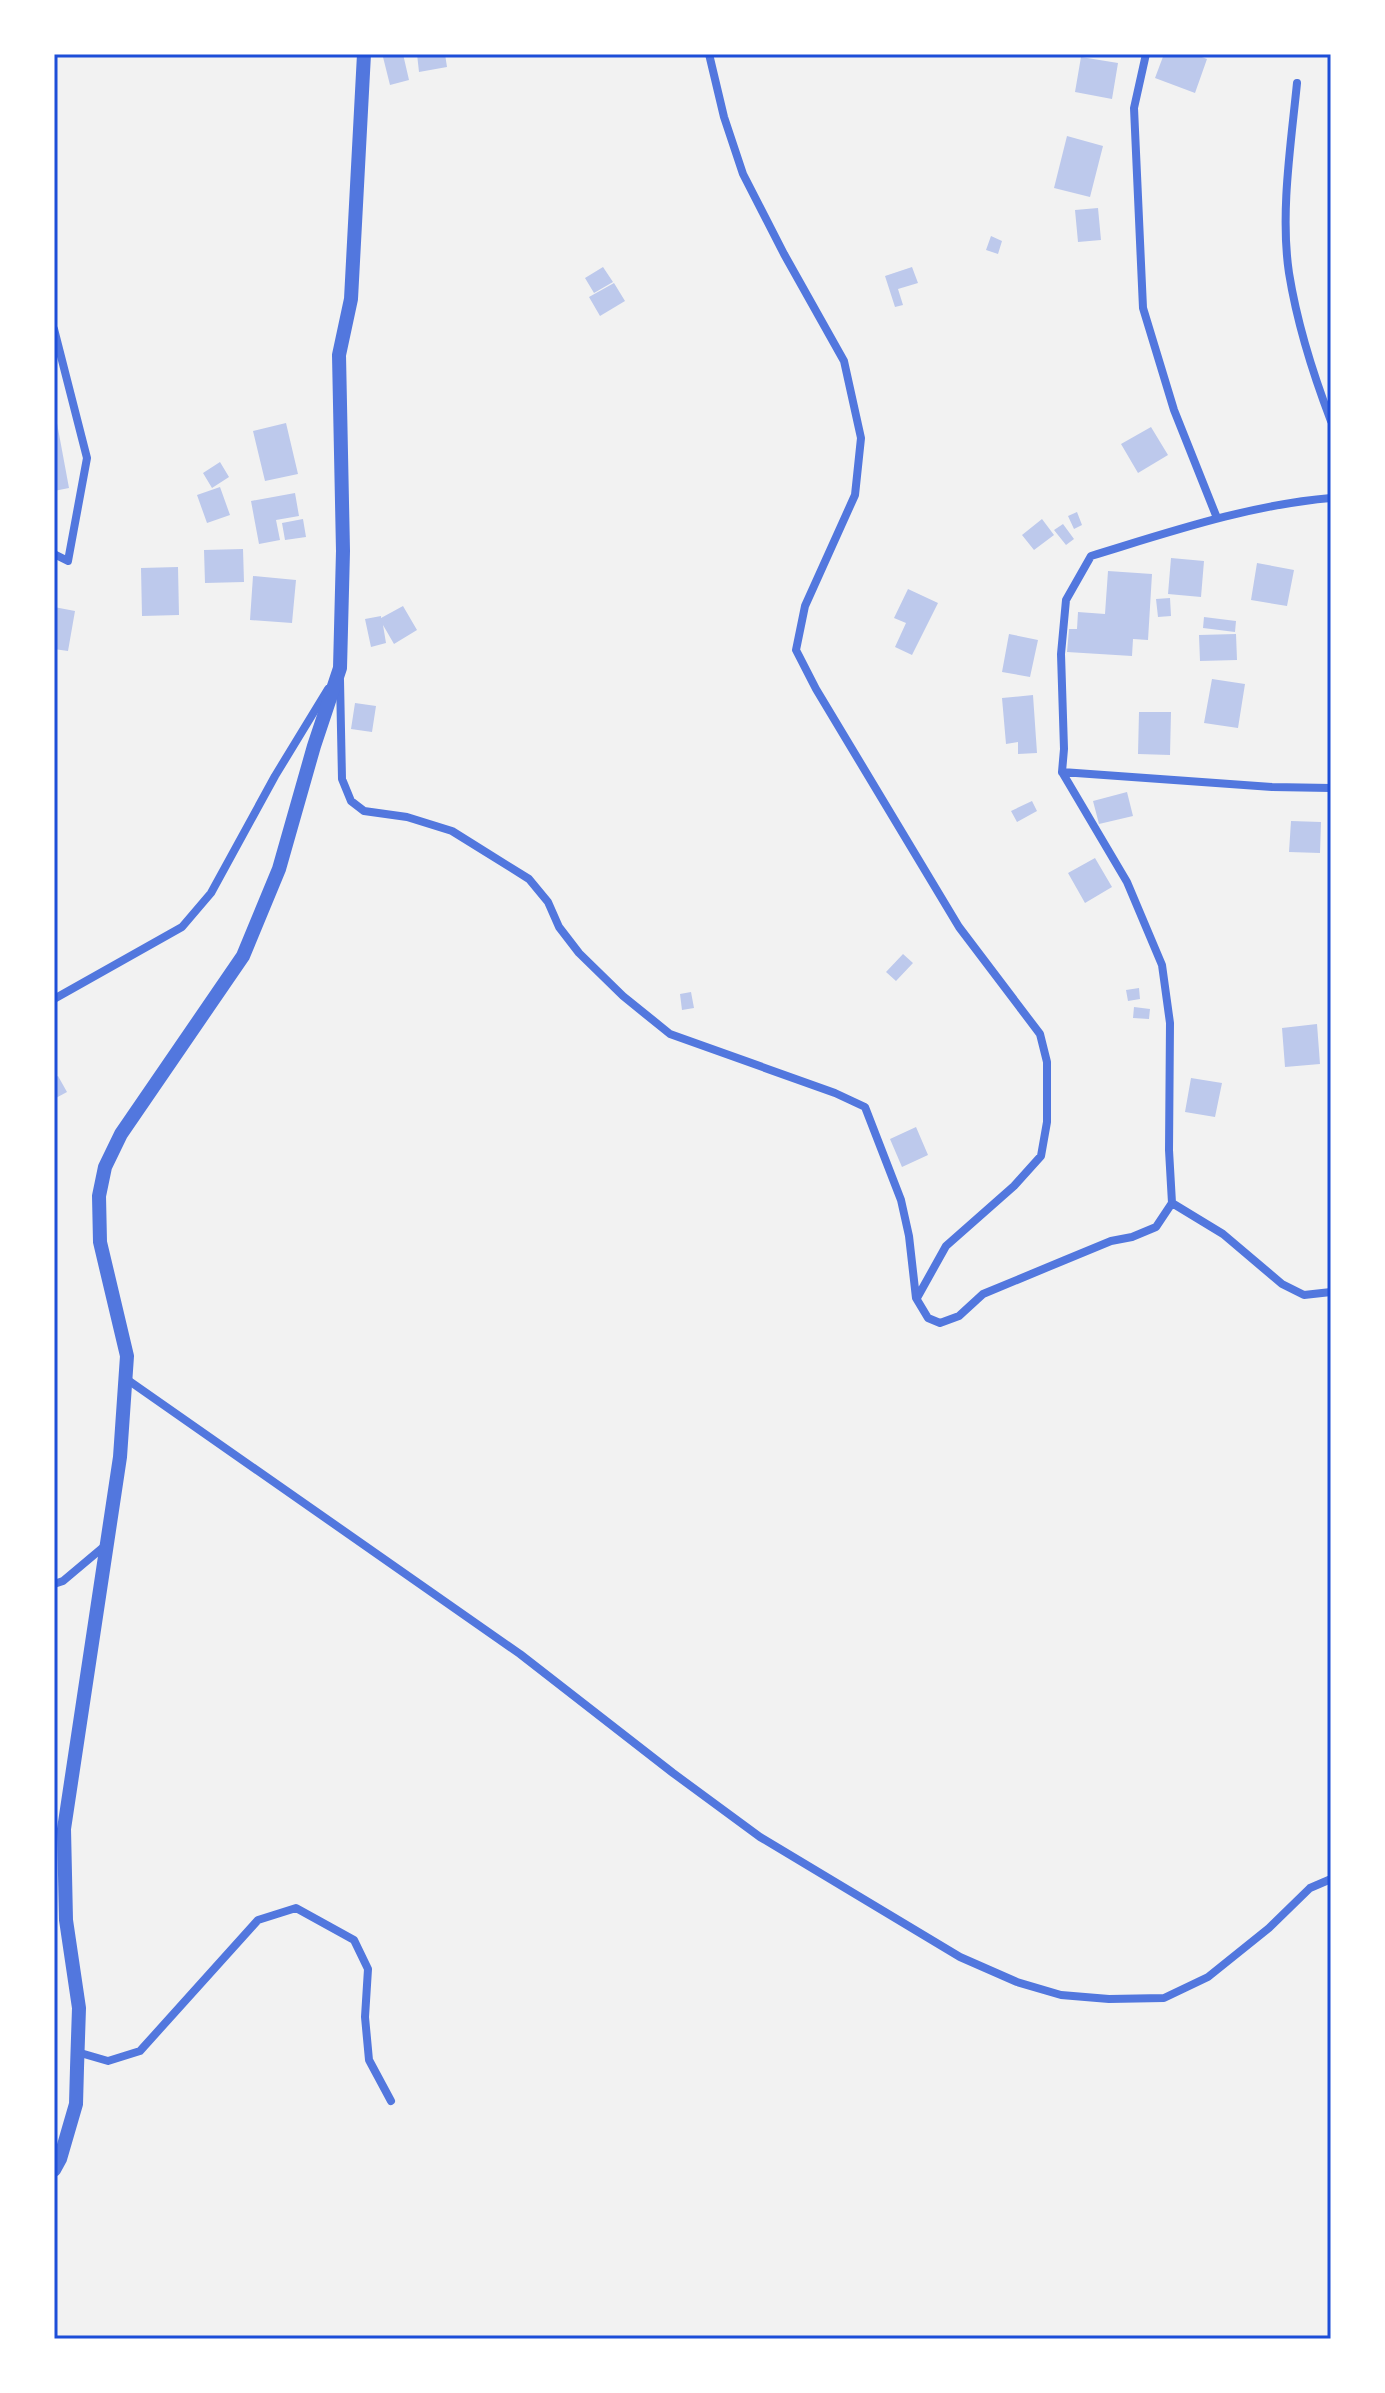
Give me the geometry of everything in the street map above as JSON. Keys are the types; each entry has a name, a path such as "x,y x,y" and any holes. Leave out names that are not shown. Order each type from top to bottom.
{"street":[{"path":"364,54 351,299 339,355 343,551 340,668 342,779 351,801 364,811 407,817 452,831 529,879 548,902 559,927 579,953 623,996 670,1034 835,1093 865,1107 901,1200 909,1236 916,1298 928,1318 940,1323 959,1316 983,1294 1111,1241 1132,1237 1156,1227 1172,1203 1169,1150 1170,1023 1162,965 1127,882 1062,772 1061,654 1066,600 1091,556 1217,518 1288,502 1331,498"},
{"path":"709,54 724,117 743,174 844,361 861,438 855,495 805,606 796,650 959,927 1040,1034 1047,1062 1047,1122 1041,1156 1014,1186 946,1246 916,1298"},
{"path":"1146,54 1134,108 1143,308 1174,410 1217,518"},
{"path":"1297,83 1286,190 1289,272 1314,376 1331,421"},
{"path":"54,329 87,458 68,561 54,554"},
{"path":"54,999 182,927 211,893 275,776 340,668"},
{"path":"54,2170 76,2104 79,2008 60,1922 64,1829 120,1457 127,1356 100,1242 99,1196 105,1167 121,1134 243,956 279,869 340,668"},
{"path":"1062,772 1272,787 1331,788"},
{"path":"1172,1203 1223,1234 1282,1284 1304,1295 1331,1292"},
{"path":"124,1378 520,1654 760,1837 960,1957 1017,1982 1061,1995 1109,1999 1164,1998 1208,1977 1269,1928 1310,1888 1331,1879"},
{"path":"54,1584 63,1581 107,1543"},
{"path":"77,2052 108,2061 140,2051 258,1920 296,1908 354,1940 368,1969 365,2017 369,2060 391,2101"}],"building":[{"path":"403,54 409,80 390,85 383,57"},
{"path":"417,54 445,54 447,67 419,72"},
{"path":"1164,54 1194,54 1207,59 1195,93 1155,78"},
{"path":"1081,57 1118,63 1112,99 1075,92"},
{"path":"1067,136 1103,146 1090,197 1054,188"},
{"path":"1098,208 1101,240 1078,242 1075,210"},
{"path":"991,236 1002,241 998,254 986,250"},
{"path":"603,267 613,282 594,293 585,278"},
{"path":"912,267 918,283 898,289 903,305 895,307 885,276"},
{"path":"614,283 625,301 600,316 589,297"},
{"path":"54,407 69,488 54,491"},
{"path":"286,423 298,474 265,481 253,431"},
{"path":"1151,427 1168,455 1138,473 1121,444"},
{"path":"220,462 229,477 212,488 203,473"},
{"path":"220,487 230,515 207,523 197,495"},
{"path":"295,493 299,516 276,520 280,540 259,544 251,501"},
{"path":"1077,512 1082,525 1074,529 1068,516"},
{"path":"303,519 306,537 285,540 282,523"},
{"path":"1042,519 1054,535 1034,550 1022,535"},
{"path":"1063,524 1074,539 1066,545 1054,530"},
{"path":"243,549 244,582 205,583 204,550"},
{"path":"1171,558 1204,561 1201,597 1168,594"},
{"path":"1257,563 1294,570 1287,606 1251,600"},
{"path":"178,567 179,615 142,616 141,568"},
{"path":"1108,571 1152,574 1148,640 1133,639 1132,656 1067,652 1069,629 1077,629 1078,612 1105,614"},
{"path":"253,576 296,580 292,623 250,620"},
{"path":"908,589 938,603 912,655 895,647 906,623 894,618"},
{"path":"1170,598 1171,616 1158,617 1156,599"},
{"path":"403,606 417,630 394,644 383,625 386,643 371,647 365,619 381,618"},
{"path":"54,607 75,611 68,651 54,649"},
{"path":"1204,617 1236,621 1235,632 1203,628"},
{"path":"1009,634 1038,640 1030,677 1002,672"},
{"path":"1236,634 1237,660 1200,661 1199,635"},
{"path":"1212,679 1245,684 1238,728 1204,723"},
{"path":"1033,695 1037,753 1018,754 1018,742 1006,744 1002,698"},
{"path":"355,703 376,706 372,732 351,729"},
{"path":"1139,712 1171,712 1170,755 1138,754"},
{"path":"1127,792 1133,816 1099,824 1093,801"},
{"path":"1032,801 1037,811 1017,822 1011,811"},
{"path":"1291,821 1321,822 1320,853 1289,852"},
{"path":"1095,858 1112,887 1085,903 1068,873"},
{"path":"903,954 913,963 896,981 886,972"},
{"path":"1139,988 1140,999 1128,1001 1126,990"},
{"path":"691,992 694,1008 682,1010 680,994"},
{"path":"1134,1007 1150,1009 1149,1019 1133,1018"},
{"path":"1317,1024 1320,1064 1285,1067 1282,1028"},
{"path":"58,1076 67,1092 54,1099 54,1078"},
{"path":"1191,1078 1222,1083 1215,1117 1185,1112"},
{"path":"916,1127 928,1155 902,1167 890,1139"}]}
